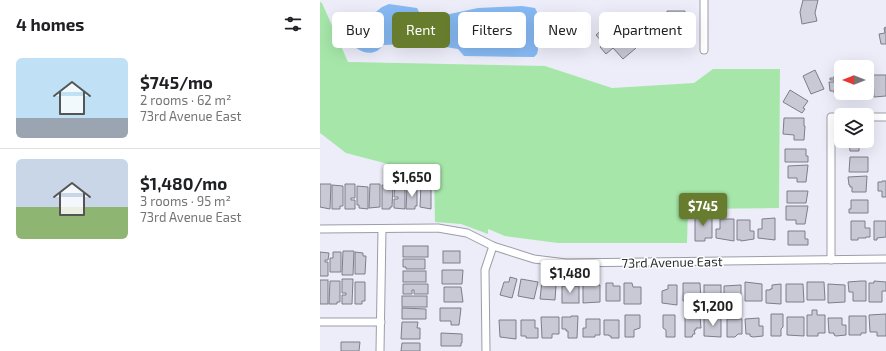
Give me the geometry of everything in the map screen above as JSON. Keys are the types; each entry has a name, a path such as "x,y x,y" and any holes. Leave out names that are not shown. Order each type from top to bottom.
{"street":[{"path":"704,0 704,50"},
{"path":"831,260 831,117 834,117"},
{"path":"874,117 886,117"},
{"name":"73rd Avenue East","path":"320,228 438,228 453,230 467,233 493,246 534,259 566,263 886,259"},
{"path":"380,351 382,229"},
{"path":"486,351 485,270 493,246"},
{"path":"320,322 381,322"}],"green space":[{"path":"320,2 322,3 332,26 332,48 342,48 348,62 545,66 612,88 694,83 713,69 780,69 779,208 688,209 687,243 558,243 505,236 488,229 488,234 461,224 435,222 434,176 346,153 320,133"}],"water":[{"path":"389,4 417,8 419,11 392,12 392,45 384,45 384,12 376,12"},
{"path":"522,6 535,8 537,12 534,12 534,48 538,48 537,54 534,57 464,56 458,49 450,48 450,14 458,12 458,48 526,48 526,12 459,12 478,8"},
{"path":"356,48 381,48 379,50 369,53"}],"building":[{"path":"803,0 818,0 815,13 817,21 802,24 800,12"},
{"path":"667,11 685,11 685,12"},
{"path":"886,27 886,44 881,44 879,34 885,33 884,28"},
{"path":"601,48 613,48 606,54"},
{"path":"613,48 636,48 623,59"},
{"path":"815,70 824,89 811,94 803,76"},
{"path":"874,75 886,75 886,96 874,97"},
{"path":"829,82 834,82 834,91 830,91"},
{"path":"790,90 808,101 803,108 805,109 802,113 783,102"},
{"path":"784,118 804,118 804,140 794,140 794,135 783,134"},
{"path":"850,148 859,148 859,151 850,151"},
{"path":"785,149 806,149 808,162 785,162"},
{"path":"850,157 868,157 868,172 849,172"},
{"path":"808,165 806,182 797,182 797,178 788,178 788,166"},
{"path":"867,176 866,192 852,192 852,187 849,185 848,177"},
{"path":"886,181 886,197 882,197 882,191 878,191 878,182"},
{"path":"395,183 405,183 405,209 394,208 394,199 398,199 398,197 394,197"},
{"path":"320,184 331,184 330,209 320,207"},
{"path":"345,184 355,184 355,198 351,198 351,200 355,200 355,209 345,209"},
{"path":"370,184 380,184 380,207 369,208"},
{"path":"421,184 431,184 431,209 420,207"},
{"path":"332,185 343,186 343,206 340,206 340,209 332,209"},
{"path":"382,185 393,186 392,207 390,207 390,209 382,209"},
{"path":"357,186 368,187 368,209 359,208 359,205 357,205"},
{"path":"407,187 417,187 417,206 415,206 415,209 406,209"},
{"path":"787,191 808,191 806,203 787,203"},
{"path":"851,200 868,200 868,213 849,213 849,209 851,209"},
{"path":"786,206 808,206 805,224 796,224 796,220 786,220"},
{"path":"695,214 712,214 712,238 705,238 705,241 695,241"},
{"path":"775,218 775,240 758,238 758,229 762,229 762,219"},
{"path":"720,219 734,219 734,241 716,238 716,229 720,229"},
{"path":"737,220 750,220 750,231 754,231 754,239 741,241 737,240"},
{"path":"851,221 865,221 865,228 870,228 870,237 851,240"},
{"path":"874,221 886,221 886,237 877,238 877,240 874,240"},
{"path":"788,231 805,231 805,239 808,239 808,245 788,245"},
{"path":"403,246 428,246 428,257 403,257"},
{"path":"343,251 354,251 353,275 342,275"},
{"path":"443,251 460,251 460,263 443,263"},
{"path":"320,252 329,253 328,260 325,260 325,262 328,262 328,276 320,276"},
{"path":"333,252 341,252 341,272 330,272 330,258 333,258"},
{"path":"355,252 363,253 363,256 366,256 365,274 355,274"},
{"path":"403,259 425,259 425,269 406,269 406,267 403,267"},
{"path":"442,270 463,270 462,284 442,284"},
{"path":"403,271 426,271 426,282 403,282"},
{"path":"510,277 517,279 512,298 500,295 504,282 509,282"},
{"path":"342,279 353,279 352,304 342,304 342,295 346,295 346,293 342,293"},
{"path":"521,279 538,282 534,299 518,296"},
{"path":"320,280 328,280 328,304 320,304"},
{"path":"330,281 340,281 340,302 337,302 337,304 329,304"},
{"path":"542,281 551,281 550,285 556,285 555,300 540,299"},
{"path":"866,281 866,301 853,301 853,292 849,292 848,282"},
{"path":"874,281 886,282 886,291 882,291 882,302 869,302 869,283 874,283"},
{"path":"355,282 365,282 365,301 362,301 362,304 355,304"},
{"path":"745,282 762,284 762,301 745,301"},
{"path":"807,282 824,282 825,300 807,300"},
{"path":"594,283 594,285 600,285 600,302 583,303 583,284"},
{"path":"606,283 613,283 613,286 620,286 620,301 606,301"},
{"path":"624,283 632,283 633,287 641,287 641,304 624,304"},
{"path":"683,283 700,283 701,301 683,301"},
{"path":"403,284 428,284 428,294 414,294 414,290 412,290 412,294 403,294"},
{"path":"781,284 781,304 766,303 766,290 772,289 772,285"},
{"path":"786,284 803,284 804,302 786,302"},
{"path":"828,284 845,285 845,302 828,303"},
{"path":"668,285 677,285 677,305 662,303 662,291 668,289"},
{"path":"704,285 721,285 721,302 704,302"},
{"path":"741,285 741,303 724,304 724,286"},
{"path":"562,286 579,286 579,303 562,303"},
{"path":"444,287 461,287 463,302 444,302"},
{"path":"402,296 427,296 427,307 402,307"},
{"path":"402,308 426,309 426,319 402,319"},
{"path":"440,308 461,308 459,325 451,325 451,321 440,321"},
{"path":"812,310 817,310 817,315 825,315 825,333 818,333 818,336 807,336 807,315 812,315"},
{"path":"771,314 783,314 781,336 771,336"},
{"path":"886,314 886,336 877,336 877,332 870,332 869,315"},
{"path":"625,315 640,315 640,328 634,330 634,337 625,337"},
{"path":"663,315 675,315 675,337 666,337 666,330 663,328"},
{"path":"685,315 700,316 701,328 696,328 696,330 694,330 695,334 693,334 692,337 685,337"},
{"path":"578,316 577,338 568,338 568,331 566,331 566,329 562,329 562,317"},
{"path":"849,316 866,316 866,333 861,333 861,335 849,335"},
{"path":"541,317 559,317 559,334 552,334 552,338 542,338"},
{"path":"787,317 804,317 804,336 787,335"},
{"path":"704,318 721,318 721,337 704,336"},
{"path":"759,318 759,326 763,326 763,336 753,337 750,336 750,334 746,334 745,319"},
{"path":"828,318 842,318 842,325 846,325 846,335 836,336 834,333 829,333"},
{"path":"586,319 600,319 600,335 595,335 595,337 583,337 583,328 586,328"},
{"path":"727,319 742,319 742,334 738,334 735,337 727,337"},
{"path":"499,320 516,320 516,339 500,337"},
{"path":"521,320 535,320 535,328 538,328 538,338 526,338 526,336 521,336"},
{"path":"604,320 619,320 619,338 611,338 609,335 604,335"},
{"path":"402,322 418,322 417,328 420,328 420,339 401,339"},
{"path":"441,333 462,334 461,346 441,346"},
{"path":"341,342 360,342 359,351 341,351"},
{"path":"402,343 420,343 420,351 401,351"}]}
